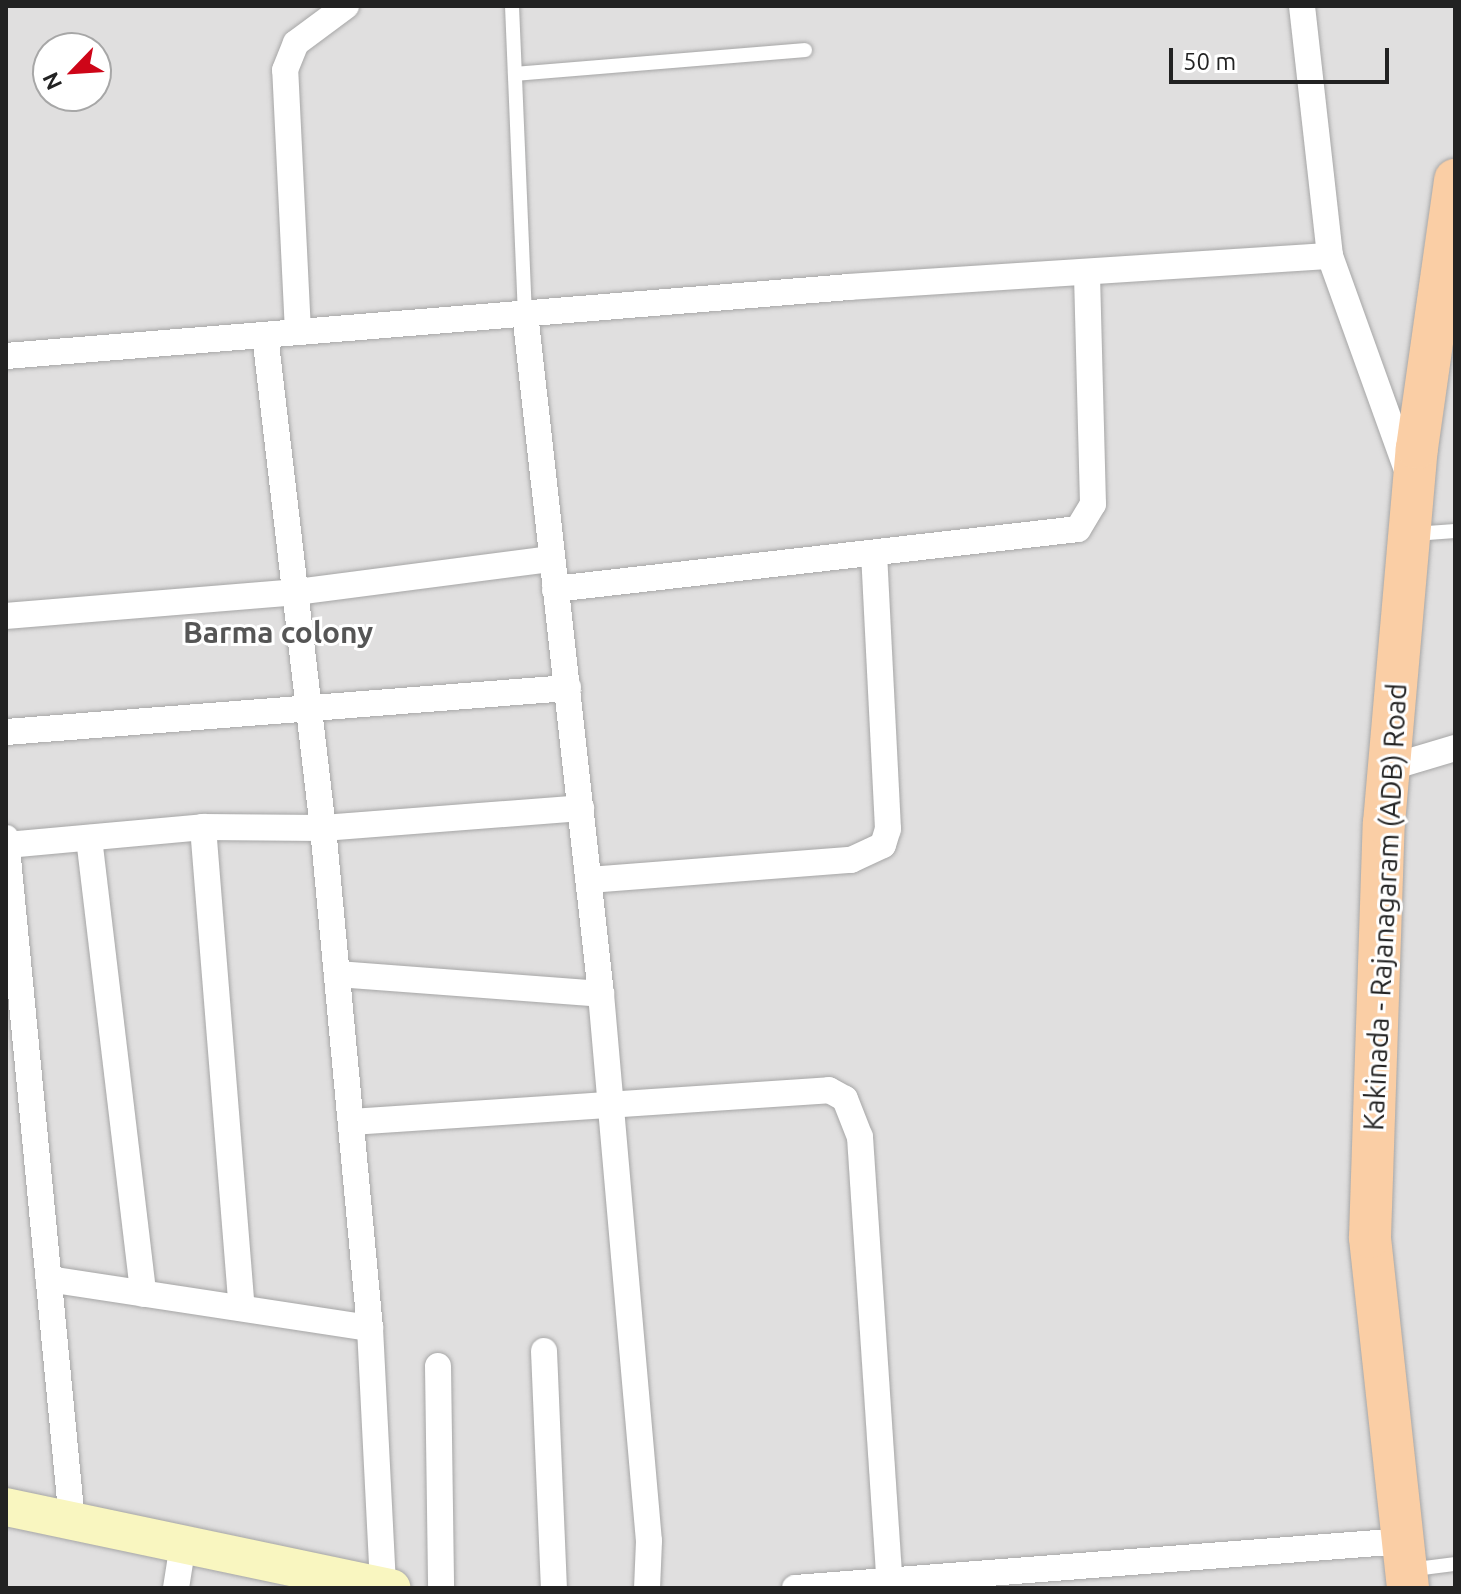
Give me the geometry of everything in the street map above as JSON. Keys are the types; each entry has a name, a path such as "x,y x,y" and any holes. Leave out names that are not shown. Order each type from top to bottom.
{"main road":[{"name":"Kakinada - Rajanagaram (ADB) Road","path":"1405,1567 1370,1237 1388,768 1414,488 1455,180"},
{"path":"6,1507 388,1587"}],"street":[{"path":"298,332 285,70 296,43 346,6"},
{"path":"1302,6 1330,256 1414,488"},
{"path":"6,356 525,313 1330,256"},
{"path":"555,589 1059,536 1086,521 1093,504 1087,272"},
{"path":"525,313 601,994 649,1541 647,1588"},
{"path":"265,335 311,705 370,1328 388,1587"},
{"path":"589,880 851,860 883,845 888,829 874,555"},
{"path":"6,616 297,592 552,559"},
{"path":"6,732 311,705 568,688"},
{"path":"1388,768 1455,748"},
{"path":"7,845 203,827 323,828 581,808"},
{"path":"203,827 242,1307"},
{"path":"6,838 72,1521"},
{"path":"89,838 143,1294"},
{"path":"337,974 601,994"},
{"path":"351,1122 611,1102 829,1090 850,1107 860,1137 889,1577"},
{"path":"49,1279 370,1328"},
{"path":"544,1351 554,1588"},
{"path":"438,1366 441,1588"},
{"path":"176,1588 183,1544"},
{"path":"795,1588 889,1577 1405,1567"}],"lane":[{"path":"512,6 525,313"},
{"path":"515,74 805,50"},
{"path":"1410,534 1455,531"},
{"path":"1405,1567 1455,1564"}],"shaded area":[{"path":"6,6 1455,6 1455,1588 6,1588"}],"district":[{"name":"Barma colony","path":"278,632"}]}
